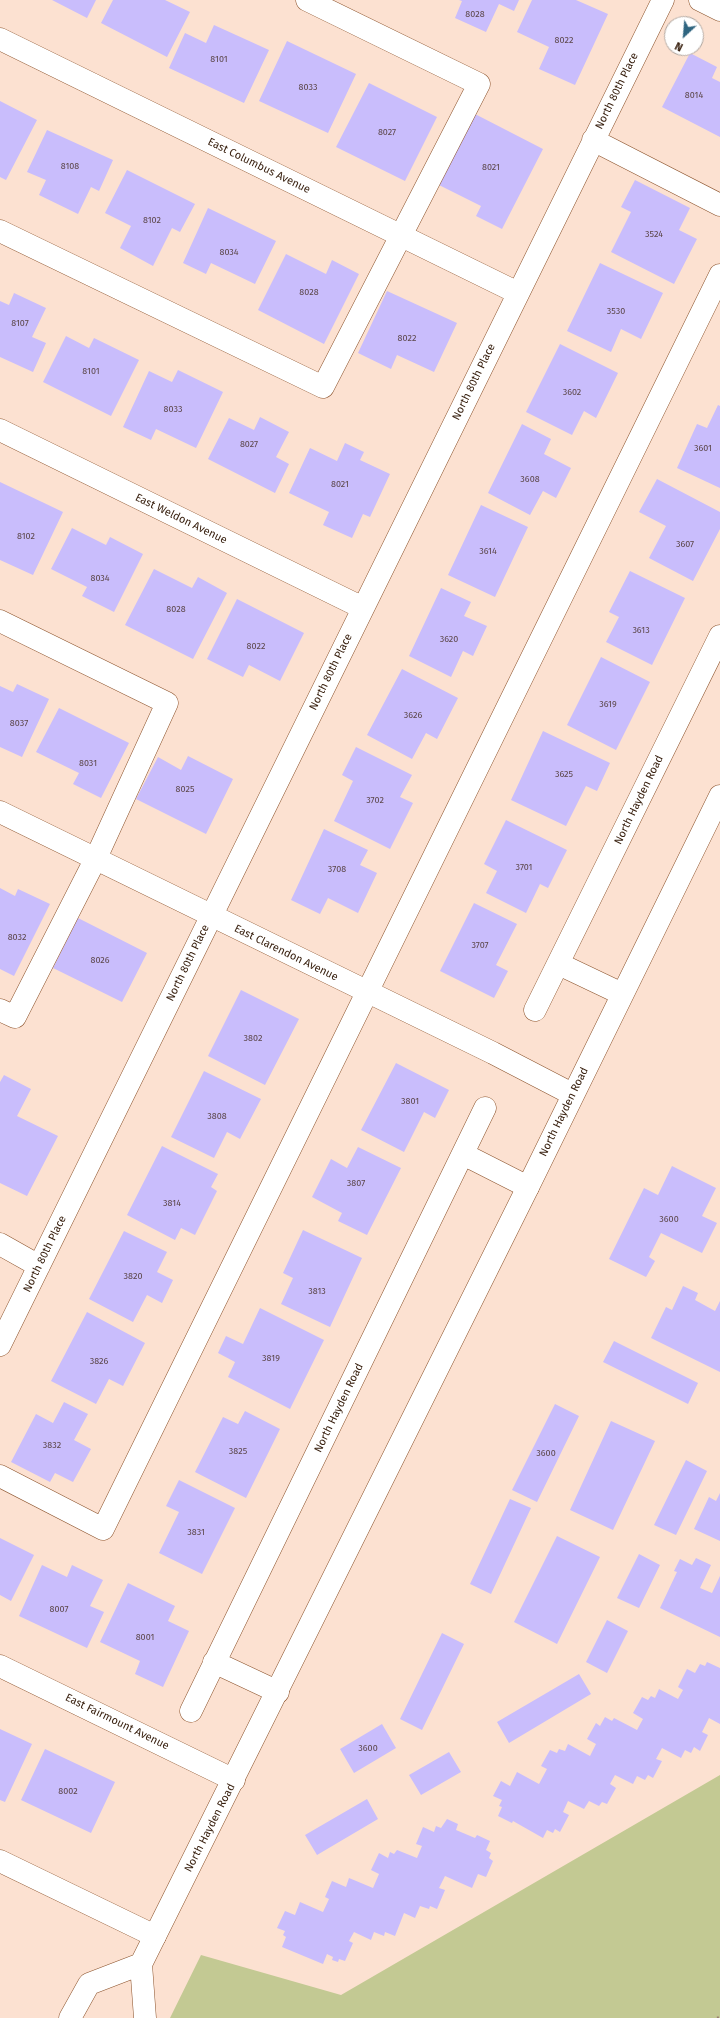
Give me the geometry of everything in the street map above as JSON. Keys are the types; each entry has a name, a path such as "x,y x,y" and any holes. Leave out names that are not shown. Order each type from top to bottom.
{"street":[{"path":"0,231 323,387 479,84 307,0"},
{"name":"North 80th Place","path":"0,1345 662,0"},
{"path":"700,0 720,10"},
{"name":"East Columbus Avenue","path":"0,39 518,293"},
{"path":"593,140 720,205"},
{"path":"0,1476 103,1529 720,275"},
{"name":"East Weldon Avenue","path":"0,430 363,608"},
{"path":"0,621 167,703 96,858 15,1017 0,1010"},
{"name":"North Hayden Road","path":"535,1010 720,636"},
{"name":"North Hayden Road","path":"141,1964 278,1692 720,796"},
{"name":"East Clarendon Avenue","path":"0,812 493,1053 572,1094"},
{"path":"559,964 622,994"},
{"name":"North Hayden Road","path":"191,1711 486,1108"},
{"path":"463,1154 528,1187"},
{"path":"0,1244 39,1266"},
{"path":"214,1662 278,1692"},
{"name":"East Fairmount Avenue","path":"0,1666 234,1780"},
{"path":"0,1861 155,1936"},
{"path":"70,2018 89,1984 141,1964 145,2018"}],"path":[{"path":"716,2018 720,2017"}],"green space":[{"path":"720,1775 720,2018 170,2018 201,1955 341,1995"}],"building":[{"path":"52,0 96,0 87,18"},
{"path":"113,0 165,0 190,12 167,57 101,23"},
{"path":"459,0 519,0 514,11 499,4 486,32 455,18 462,1"},
{"path":"532,0 576,0 608,14 575,85 539,69 549,47 517,32"},
{"path":"214,25 269,50 244,103 169,68 185,33 206,43"},
{"path":"287,41 356,74 328,133 259,101"},
{"path":"688,56 696,56 717,67 712,78 720,82 720,137 662,107"},
{"path":"369,83 437,117 405,181 336,147"},
{"path":"0,101 37,120 6,180 0,177"},
{"path":"475,114 543,149 502,229 476,216 481,206 439,185"},
{"path":"47,130 113,160 99,191 91,187 78,214 39,195 46,180 27,172"},
{"path":"127,170 195,204 180,232 172,228 153,266 120,248 131,226 105,213"},
{"path":"635,180 690,208 679,230 697,239 674,284 611,252 631,212 621,207"},
{"path":"208,208 276,241 255,284 211,263 206,274 183,263"},
{"path":"286,254 326,274 332,260 359,274 324,344 258,310"},
{"path":"600,263 663,293 641,339 621,329 611,352 567,331"},
{"path":"387,291 457,323 434,372 397,355 391,369 358,353"},
{"path":"14,293 46,308 32,337 46,343 33,372 0,357 0,301 9,305"},
{"path":"66,336 89,348 94,338 139,360 111,416 43,382"},
{"path":"560,344 618,373 596,418 584,411 572,435 526,412"},
{"path":"178,370 223,392 196,448 156,429 151,440 123,427 149,371 172,382"},
{"path":"718,405 720,406 720,488 677,468 697,424 707,428"},
{"path":"260,417 289,432 276,457 289,464 275,493 208,459 229,418 254,430"},
{"path":"522,424 551,439 544,454 571,468 556,498 543,491 530,515 488,493"},
{"path":"345,443 364,452 360,460 390,474 370,517 363,514 352,538 323,525 329,512 289,493 310,448 337,461"},
{"path":"657,479 720,512 720,529 693,581 649,558 666,526 639,512"},
{"path":"0,482 63,512 33,575 0,560"},
{"path":"481,505 528,527 495,597 448,575"},
{"path":"72,528 106,545 110,537 143,554 114,612 82,596 87,587 51,569"},
{"path":"154,569 192,588 198,577 227,593 193,659 125,625"},
{"path":"630,571 685,598 652,665 606,642 619,617 609,612"},
{"path":"441,588 471,602 464,616 487,626 473,656 463,651 451,677 409,656"},
{"path":"237,599 304,633 280,681 249,665 243,677 207,659"},
{"path":"601,657 650,682 616,750 567,725"},
{"path":"402,669 458,698 437,739 426,733 412,759 367,735"},
{"path":"17,684 49,699 22,757 0,747 0,686 13,692"},
{"path":"59,708 129,743 101,798 73,784 79,773 36,752"},
{"path":"543,731 610,763 597,791 586,786 566,826 511,800"},
{"path":"356,747 412,775 400,797 413,803 390,849 334,821 353,781 342,775"},
{"path":"188,756 233,779 206,834 136,799 158,757 181,770"},
{"path":"506,820 567,850 548,888 540,884 526,913 486,893 497,871 484,864"},
{"path":"324,829 368,850 360,865 377,873 358,913 328,898 320,914 291,900"},
{"path":"0,888 15,896 18,889 50,904 14,976 0,969"},
{"path":"474,903 517,924 496,965 508,971 494,998 440,971"},
{"path":"78,918 147,953 122,1002 53,968"},
{"path":"241,990 299,1019 265,1085 208,1056"},
{"path":"396,1063 449,1090 435,1118 424,1112 404,1152 361,1130"},
{"path":"204,1071 261,1099 240,1139 227,1132 214,1158 171,1137"},
{"path":"4,1075 31,1089 17,1116 58,1136 27,1196 0,1183 0,1082"},
{"path":"162,1146 218,1174 211,1187 217,1191 195,1235 181,1228 175,1240 127,1215"},
{"path":"358,1147 401,1168 367,1235 338,1221 342,1213 312,1197 331,1159 347,1168"},
{"path":"672,1166 716,1188 702,1216 717,1223 702,1253 661,1233 649,1257 655,1261 646,1277 609,1259 644,1188 658,1195"},
{"path":"303,1230 362,1258 330,1327 281,1304 293,1278 283,1273"},
{"path":"124,1231 167,1252 157,1272 173,1280 162,1303 147,1295 133,1322 89,1299"},
{"path":"683,1286 698,1293 695,1300 715,1311 720,1301 720,1372 651,1338 666,1307 672,1310"},
{"path":"260,1308 324,1340 290,1409 228,1377 235,1362 218,1353 226,1336 243,1344"},
{"path":"87,1312 145,1343 123,1386 109,1379 96,1404 51,1381"},
{"path":"614,1341 698,1383 688,1404 603,1362"},
{"path":"64,1402 88,1414 74,1440 91,1449 73,1482 55,1473 50,1482 11,1462 36,1414 53,1423"},
{"path":"555,1404 579,1416 537,1502 512,1490"},
{"path":"245,1411 280,1429 246,1498 195,1472 223,1417 238,1424"},
{"path":"611,1421 655,1441 613,1530 570,1510"},
{"path":"686,1460 707,1471 676,1535 654,1525"},
{"path":"179,1480 235,1508 202,1574 159,1553 179,1512 166,1506"},
{"path":"720,1493 720,1541 694,1529 709,1497 716,1501"},
{"path":"510,1499 531,1508 491,1594 470,1584"},
{"path":"557,1536 600,1557 557,1644 514,1622"},
{"path":"0,1538 34,1555 11,1601 0,1595"},
{"path":"639,1554 660,1565 639,1608 617,1598"},
{"path":"696,1558 711,1565 700,1588 712,1593 720,1576 720,1637 660,1608 677,1572 674,1571 680,1559 692,1565"},
{"path":"42,1565 67,1577 72,1565 103,1580 90,1606 104,1612 87,1648 19,1616"},
{"path":"128,1583 175,1606 168,1621 189,1631 163,1687 135,1674 140,1661 100,1642"},
{"path":"607,1620 628,1631 607,1673 586,1662"},
{"path":"442,1633 464,1644 422,1730 400,1719"},
{"path":"707,1662 720,1668 720,1724 709,1718 702,1732 708,1735 700,1751 694,1747 691,1753 685,1750 681,1758 662,1748 656,1759 662,1761 653,1778 648,1775 645,1780 637,1776 633,1784 615,1775 610,1784 616,1788 607,1804 602,1802 599,1806 589,1801 584,1809 568,1801 563,1812 569,1815 560,1832 555,1829 553,1833 547,1830 543,1838 513,1821 512,1823 498,1816 502,1807 499,1806 502,1800 493,1796 501,1781 510,1786 517,1772 539,1784 547,1769 541,1766 550,1750 557,1753 559,1749 565,1751 568,1744 590,1756 596,1744 587,1739 596,1723 600,1726 605,1717 612,1721 614,1718 637,1730 643,1719 633,1713 642,1697 648,1700 651,1696 655,1698 659,1689 678,1699 683,1690 678,1687 687,1669 695,1673 700,1664 705,1666"},
{"path":"579,1674 591,1694 509,1743 497,1722"},
{"path":"382,1724 396,1748 354,1773 340,1749"},
{"path":"0,1729 32,1744 5,1802 0,1800"},
{"path":"45,1749 115,1782 91,1833 21,1800"},
{"path":"449,1752 461,1772 421,1795 409,1775"},
{"path":"367,1799 378,1819 317,1855 305,1835"},
{"path":"447,1819 458,1824 456,1830 475,1838 477,1835 490,1841 486,1850 491,1853 489,1858 493,1861 486,1877 478,1874 472,1888 445,1876 439,1888 445,1890 437,1909 430,1906 429,1909 420,1906 415,1918 404,1913 395,1936 385,1932 384,1936 374,1932 371,1940 354,1932 349,1941 353,1943 345,1961 339,1959 338,1962 332,1960 333,1957 327,1954 323,1964 282,1947 286,1937 283,1935 285,1931 277,1928 285,1911 295,1915 300,1902 323,1912 329,1899 325,1897 332,1881 346,1887 349,1878 373,1888 379,1874 371,1870 379,1853 388,1858 390,1852 394,1854 397,1850 417,1858 422,1846 416,1844 423,1827 434,1832 436,1826 441,1828"}]}
